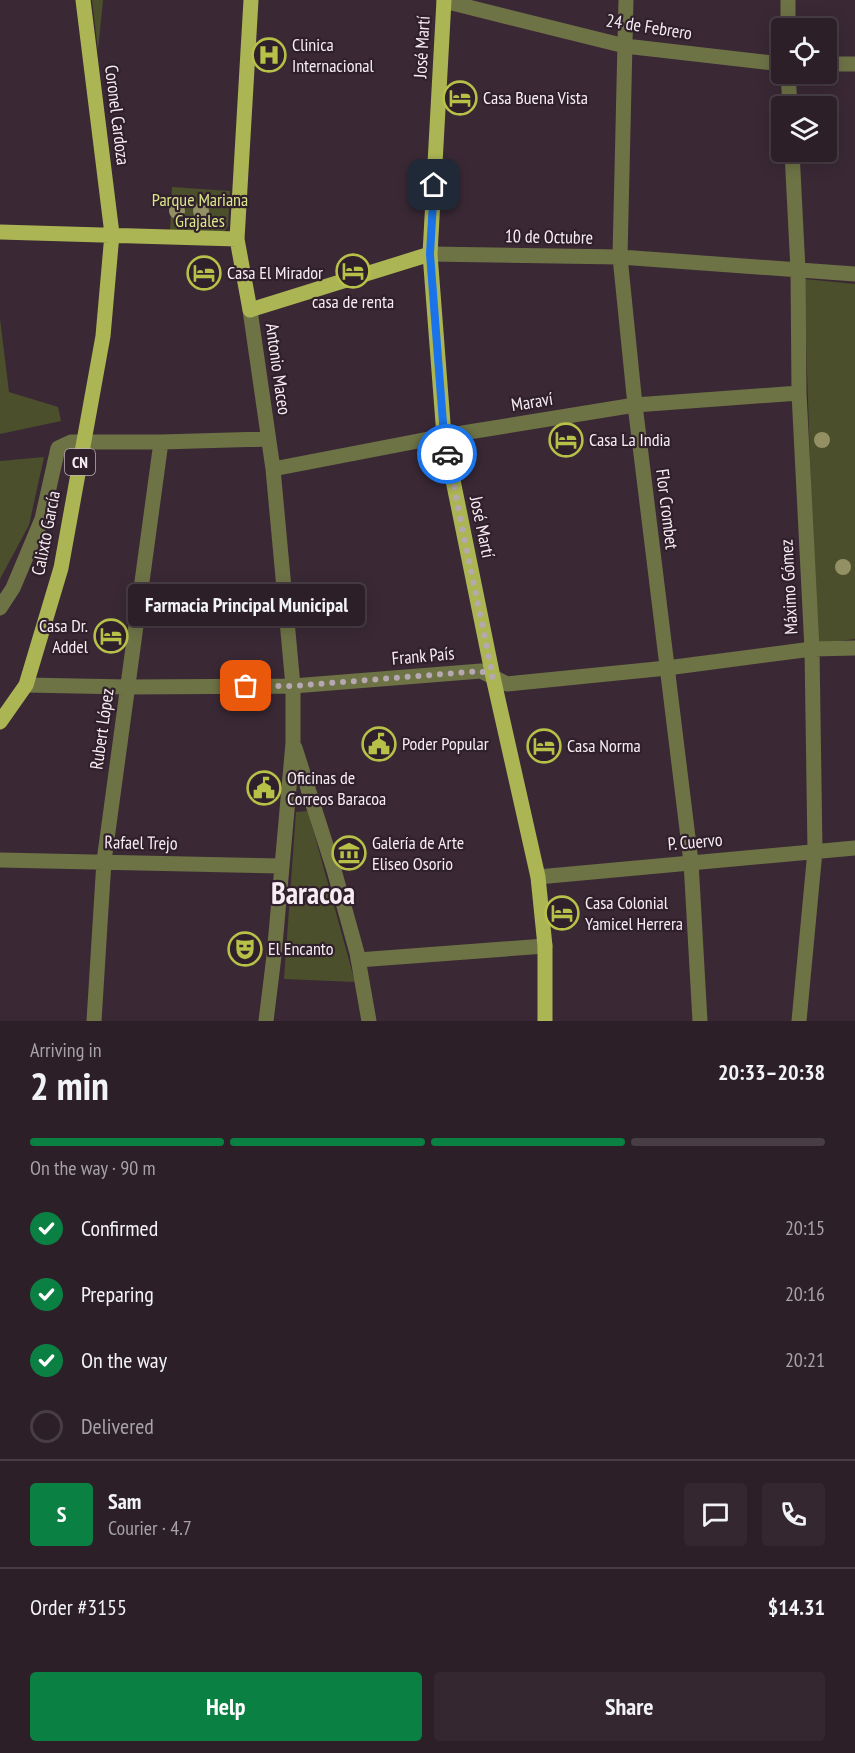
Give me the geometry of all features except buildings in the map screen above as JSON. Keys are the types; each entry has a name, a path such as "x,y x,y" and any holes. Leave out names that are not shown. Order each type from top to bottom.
{"main road":[{"name":"Coronel Cardoza","path":"83,0 112,234"},
{"name":"Antonio Maceo","path":"250,310 237,239 251,0"},
{"name":"José Martí","path":"444,0 430,254 444,436 493,677 538,877 545,946 545,1021"},
{"path":"0,232 237,239"},
{"name":"Calixto García","path":"0,722 26,685 61,568 104,336 112,234"},
{"name":"10 de Octubre","path":"250,310 430,254"}],"street":[{"name":"24 de Febrero","path":"444,0 625,46 771,63"},
{"name":"Flor Crombet","path":"626,0 620,257 635,405 691,862 700,1021"},
{"path":"788,0 788,18"},
{"path":"837,64 855,64"},
{"name":"Máximo Gómez","path":"793,162 798,270 799,393 812,650 815,851 800,1021"},
{"name":"10 de Octubre","path":"430,254 620,257 855,274"},
{"name":"Antonio Maceo","path":"250,310 273,469 293,686 293,743 266,1021"},
{"name":"Maraví","path":"273,469 444,436 635,405 799,393"},
{"path":"0,608 13,588 42,519 58,448 71,442 268,439"},
{"name":"Rubert López","path":"94,1021 105,861 161,442"},
{"name":"Frank País","path":"26,685 293,686 481,671 507,684 667,668 812,650 855,648"},
{"name":"Antonio Maceo","path":"293,743 334,870 358,960 369,1021"},
{"name":"P. Cuervo","path":"538,877 855,848"},
{"name":"Rafael Trejo","path":"0,860 282,866"},
{"path":"358,960 545,946"}],"green space":[{"path":"92,0 103,0 98,50"},
{"name":"Parque Mariana Grajales","path":"172,187 230,191 228,226 223,233 170,230"},
{"path":"804,279 855,284 855,639 816,644"},
{"path":"0,319 9,392 58,407 61,421 0,434"},
{"path":"44,457 29,525 0,579 0,461"},
{"path":"308,811 355,982 284,979 296,812"}],"way so far":[{"path":"246,686 293,686 481,671 493,677 447,454"}],"place":[{"name":"Clinica Internacional","path":"269,55"},
{"name":"Casa Buena Vista","path":"460,98"},
{"name":"casa de renta","path":"353,271"},
{"name":"Casa El Mirador","path":"204,273"},
{"name":"Casa La India","path":"566,440"},
{"name":"Casa Dr. Addel","path":"111,636"},
{"name":"Farmacia Principal Municipal","path":"246,686"},
{"name":"Poder Popular","path":"379,744"},
{"name":"Casa Norma","path":"544,746"},
{"name":"Oficinas de Correos Baracoa","path":"264,788"},
{"name":"Galería de Arte Eliseo Osorio","path":"349,853"},
{"name":"Casa Colonial Yamicel Herrera","path":"562,913"},
{"name":"El Encanto","path":"245,949"}],"district":[{"name":"Baracoa","path":"313,894"}],"route":[{"path":"434,185 430,254 447,454"}]}
